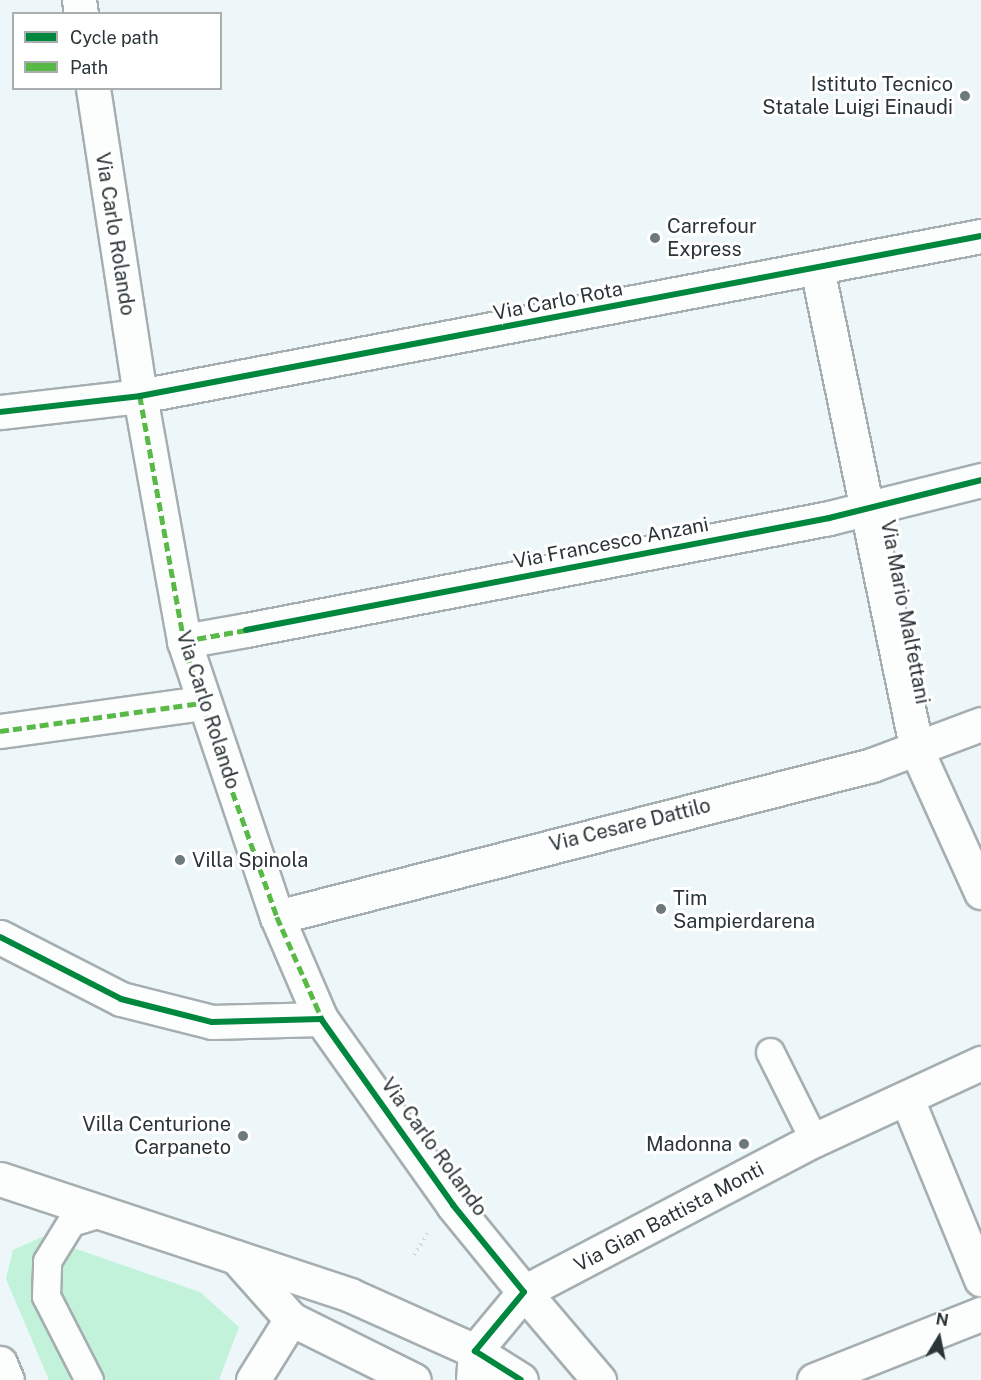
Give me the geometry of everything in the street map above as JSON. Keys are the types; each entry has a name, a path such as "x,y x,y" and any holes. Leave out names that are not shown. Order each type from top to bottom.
{"street":[{"name":"Via Carlo Rolando","path":"93,90 140,396 184,641 201,704 277,917 321,1019 453,1205 599,1380"},
{"name":"Via Carlo Rota","path":"0,412 140,396 981,236"},
{"name":"Via Mario Malfettani","path":"818,268 917,751 981,892"},
{"name":"Via Francesco Anzani","path":"184,641 867,507 981,480"},
{"path":"0,731 201,704"},
{"name":"Via Cesare Dattilo","path":"277,917 917,751 981,724"},
{"path":"0,937 121,999 212,1022 321,1019"},
{"name":"Via Gian Battista Monti","path":"524,1292 814,1140 981,1063"},
{"path":"907,1099 981,1279"},
{"path":"4,1185 103,1212 350,1295 474,1365 521,1380"},
{"path":"235,1256 291,1319 414,1380"},
{"path":"474,1365 524,1292"},
{"path":"814,1380 981,1314"},
{"path":"253,1380 291,1319"},
{"path":"0,1363 7,1380"}],"lane":[{"path":"770,1052 814,1140"},
{"path":"89,1380 46,1296 46,1260 71,1222 103,1212"}],"green space":[{"path":"42,1237 200,1292 239,1327 219,1380 49,1380 6,1279 13,1250"}],"marked path":[{"path":"140,396 184,641 201,703 277,917 323,1021"},
{"path":"184,641 246,630"},
{"path":"0,731 201,703"}],"cycle path":[{"path":"0,412 140,396 981,236"},
{"path":"246,630 829,518 981,480"},
{"path":"0,937 121,999 212,1022 321,1019 453,1205 524,1292 475,1351 521,1380"}],"place":[{"name":"Istituto Tecnico Statale Luigi Einaudi","path":"965,96"},
{"name":"Carrefour Express","path":"655,238"},
{"name":"Villa Spinola","path":"180,860"},
{"name":"Tim Sampierdarena","path":"661,909"},
{"name":"Villa Centurione Carpaneto","path":"243,1136"},
{"name":"Madonna","path":"744,1144"}]}
